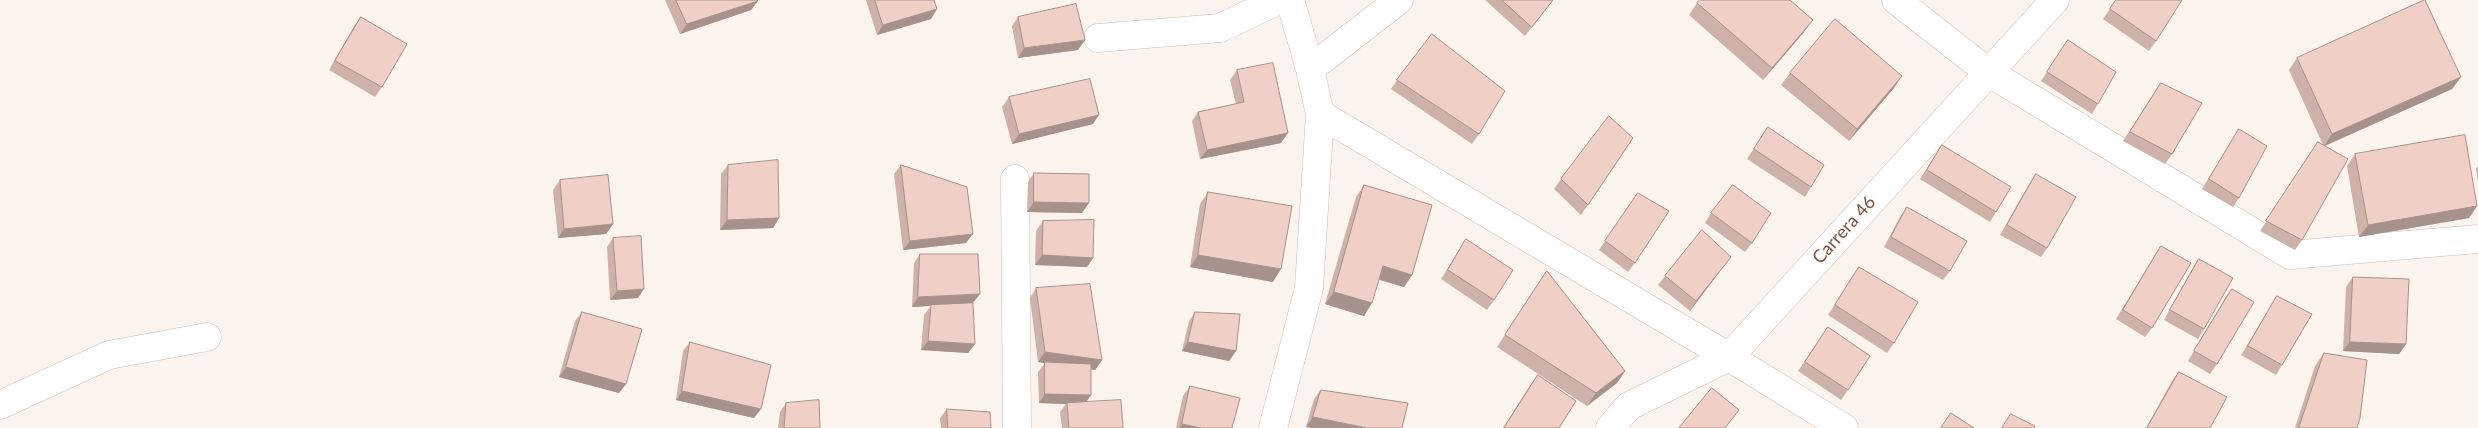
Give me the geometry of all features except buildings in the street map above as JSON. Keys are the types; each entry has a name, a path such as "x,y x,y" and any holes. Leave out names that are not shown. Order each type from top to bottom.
{"street":[{"path":"1098,38 1220,28 1279,0"},
{"path":"1273,428 1309,288 1320,114 1310,69 1290,0"},
{"path":"1310,69 1399,0"},
{"path":"1896,0 1988,72 2290,255 2478,239"},
{"name":"Carrera 46","path":"1610,428 1629,406 1729,356 2055,0"},
{"path":"1320,114 1729,356 1844,428"},
{"path":"1015,179 1017,428"},
{"path":"0,406 109,355 207,337"}]}
